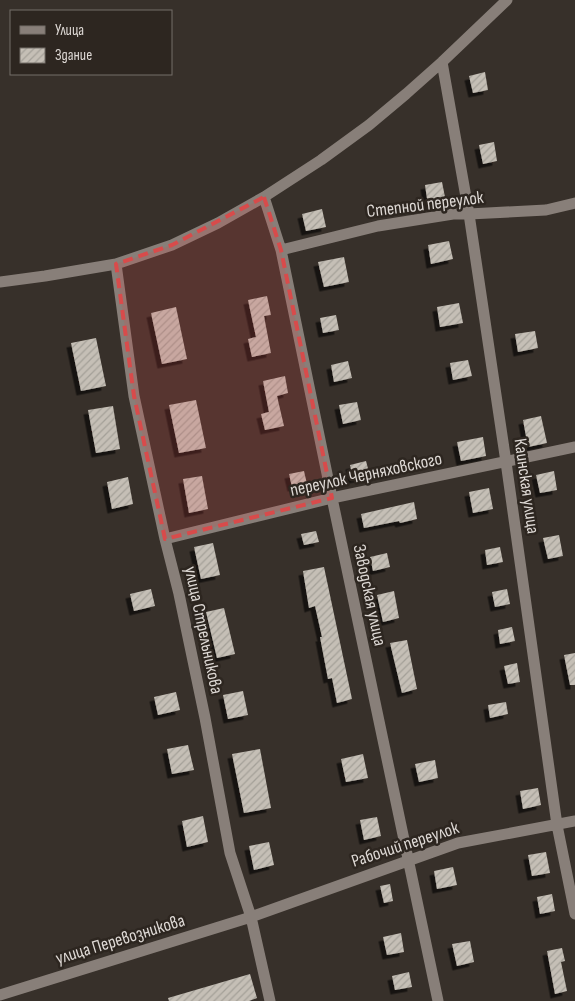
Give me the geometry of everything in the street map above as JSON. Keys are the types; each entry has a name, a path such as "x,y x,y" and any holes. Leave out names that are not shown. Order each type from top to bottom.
{"street":[{"path":"0,282 116,264 172,245 218,223 264,197 321,160 369,125 442,62 507,0"},
{"name":"Каинская улица","path":"442,62 469,214 557,825 575,914"},
{"name":"Заводская улица","path":"264,197 281,250 438,1001"},
{"name":"Степной переулок","path":"281,250 378,226 453,214 546,210 575,203"},
{"name":"улица Стрельникова","path":"116,264 134,396 203,708 230,853 251,916 270,1001"},
{"name":"переулок Черняховского","path":"166,539 332,498 575,447"},
{"name":"Рабочий переулок","path":"251,916 458,843 575,821"},
{"name":"улица Перевозникова","path":"0,995 251,916"}],"highlighted area":[{"path":"264,197 281,250 332,498 165,539 134,396 116,264 172,245"}],"building":[{"path":"485,72 488,90 473,93 469,76"},
{"path":"494,142 497,161 483,164 479,145"},
{"path":"442,182 446,202 428,205 425,185"},
{"path":"322,209 326,227 306,231 302,214"},
{"path":"449,241 453,259 431,264 428,245"},
{"path":"344,257 349,282 324,287 318,262"},
{"path":"267,296 271,315 264,316 271,353 252,357 248,339 256,337 248,300"},
{"path":"459,303 463,323 440,327 437,307"},
{"path":"176,307 187,359 162,364 151,313"},
{"path":"336,315 339,330 323,333 320,318"},
{"path":"535,331 538,348 518,352 515,334"},
{"path":"96,338 106,386 81,391 71,343"},
{"path":"468,360 472,376 453,380 450,363"},
{"path":"348,361 352,378 334,382 331,365"},
{"path":"285,376 288,393 277,396 284,426 265,430 261,414 269,412 263,381"},
{"path":"196,400 206,448 179,453 169,405"},
{"path":"357,402 361,420 343,424 339,405"},
{"path":"113,406 120,449 96,453 88,410"},
{"path":"541,416 547,443 528,447 523,420"},
{"path":"483,437 486,456 461,461 457,442"},
{"path":"366,461 370,476 353,479 350,465"},
{"path":"304,471 307,484 292,487 289,474"},
{"path":"554,471 557,490 540,493 536,475"},
{"path":"202,476 208,509 189,513 183,479"},
{"path":"128,477 133,504 112,509 107,482"},
{"path":"489,488 493,509 473,513 469,492"},
{"path":"414,502 417,519 364,528 361,514"},
{"path":"316,531 319,542 304,545 301,534"},
{"path":"559,535 563,556 548,559 543,538"},
{"path":"213,543 220,575 201,579 194,547"},
{"path":"500,547 503,562 487,565 485,550"},
{"path":"387,553 390,567 373,571 370,557"},
{"path":"324,567 352,699 337,703 332,678 328,679 315,606 309,608 303,571"},
{"path":"151,589 155,606 134,611 130,594"},
{"path":"507,589 510,604 495,607 492,592"},
{"path":"394,591 399,618 383,622 377,595"},
{"path":"224,608 235,654 217,658 206,612"},
{"path":"512,627 515,641 500,644 498,630"},
{"path":"407,640 417,689 402,693 390,643"},
{"path":"575,653 575,685 570,685 564,655"},
{"path":"517,663 520,682 508,684 504,666"},
{"path":"243,691 248,715 228,719 223,695"},
{"path":"176,692 180,710 158,715 154,697"},
{"path":"506,702 508,714 490,718 488,705"},
{"path":"188,745 194,770 172,774 167,749"},
{"path":"260,749 271,808 244,813 232,754"},
{"path":"363,754 368,778 346,782 341,759"},
{"path":"435,760 438,778 419,782 415,764"},
{"path":"538,788 541,805 523,809 520,791"},
{"path":"203,816 208,842 187,847 182,821"},
{"path":"377,817 381,836 364,840 360,820"},
{"path":"269,842 274,865 254,870 249,846"},
{"path":"546,852 550,873 532,876 528,855"},
{"path":"453,867 457,885 437,889 434,871"},
{"path":"390,884 393,901 384,903 380,886"},
{"path":"552,894 555,911 540,914 537,897"},
{"path":"401,933 404,952 387,955 383,937"},
{"path":"470,941 474,962 457,966 452,944"},
{"path":"562,948 565,961 561,962 567,991 555,994 547,951"},
{"path":"409,972 412,987 395,990 392,976"},
{"path":"250,974 257,998 249,1001 169,1001 168,998"}]}
